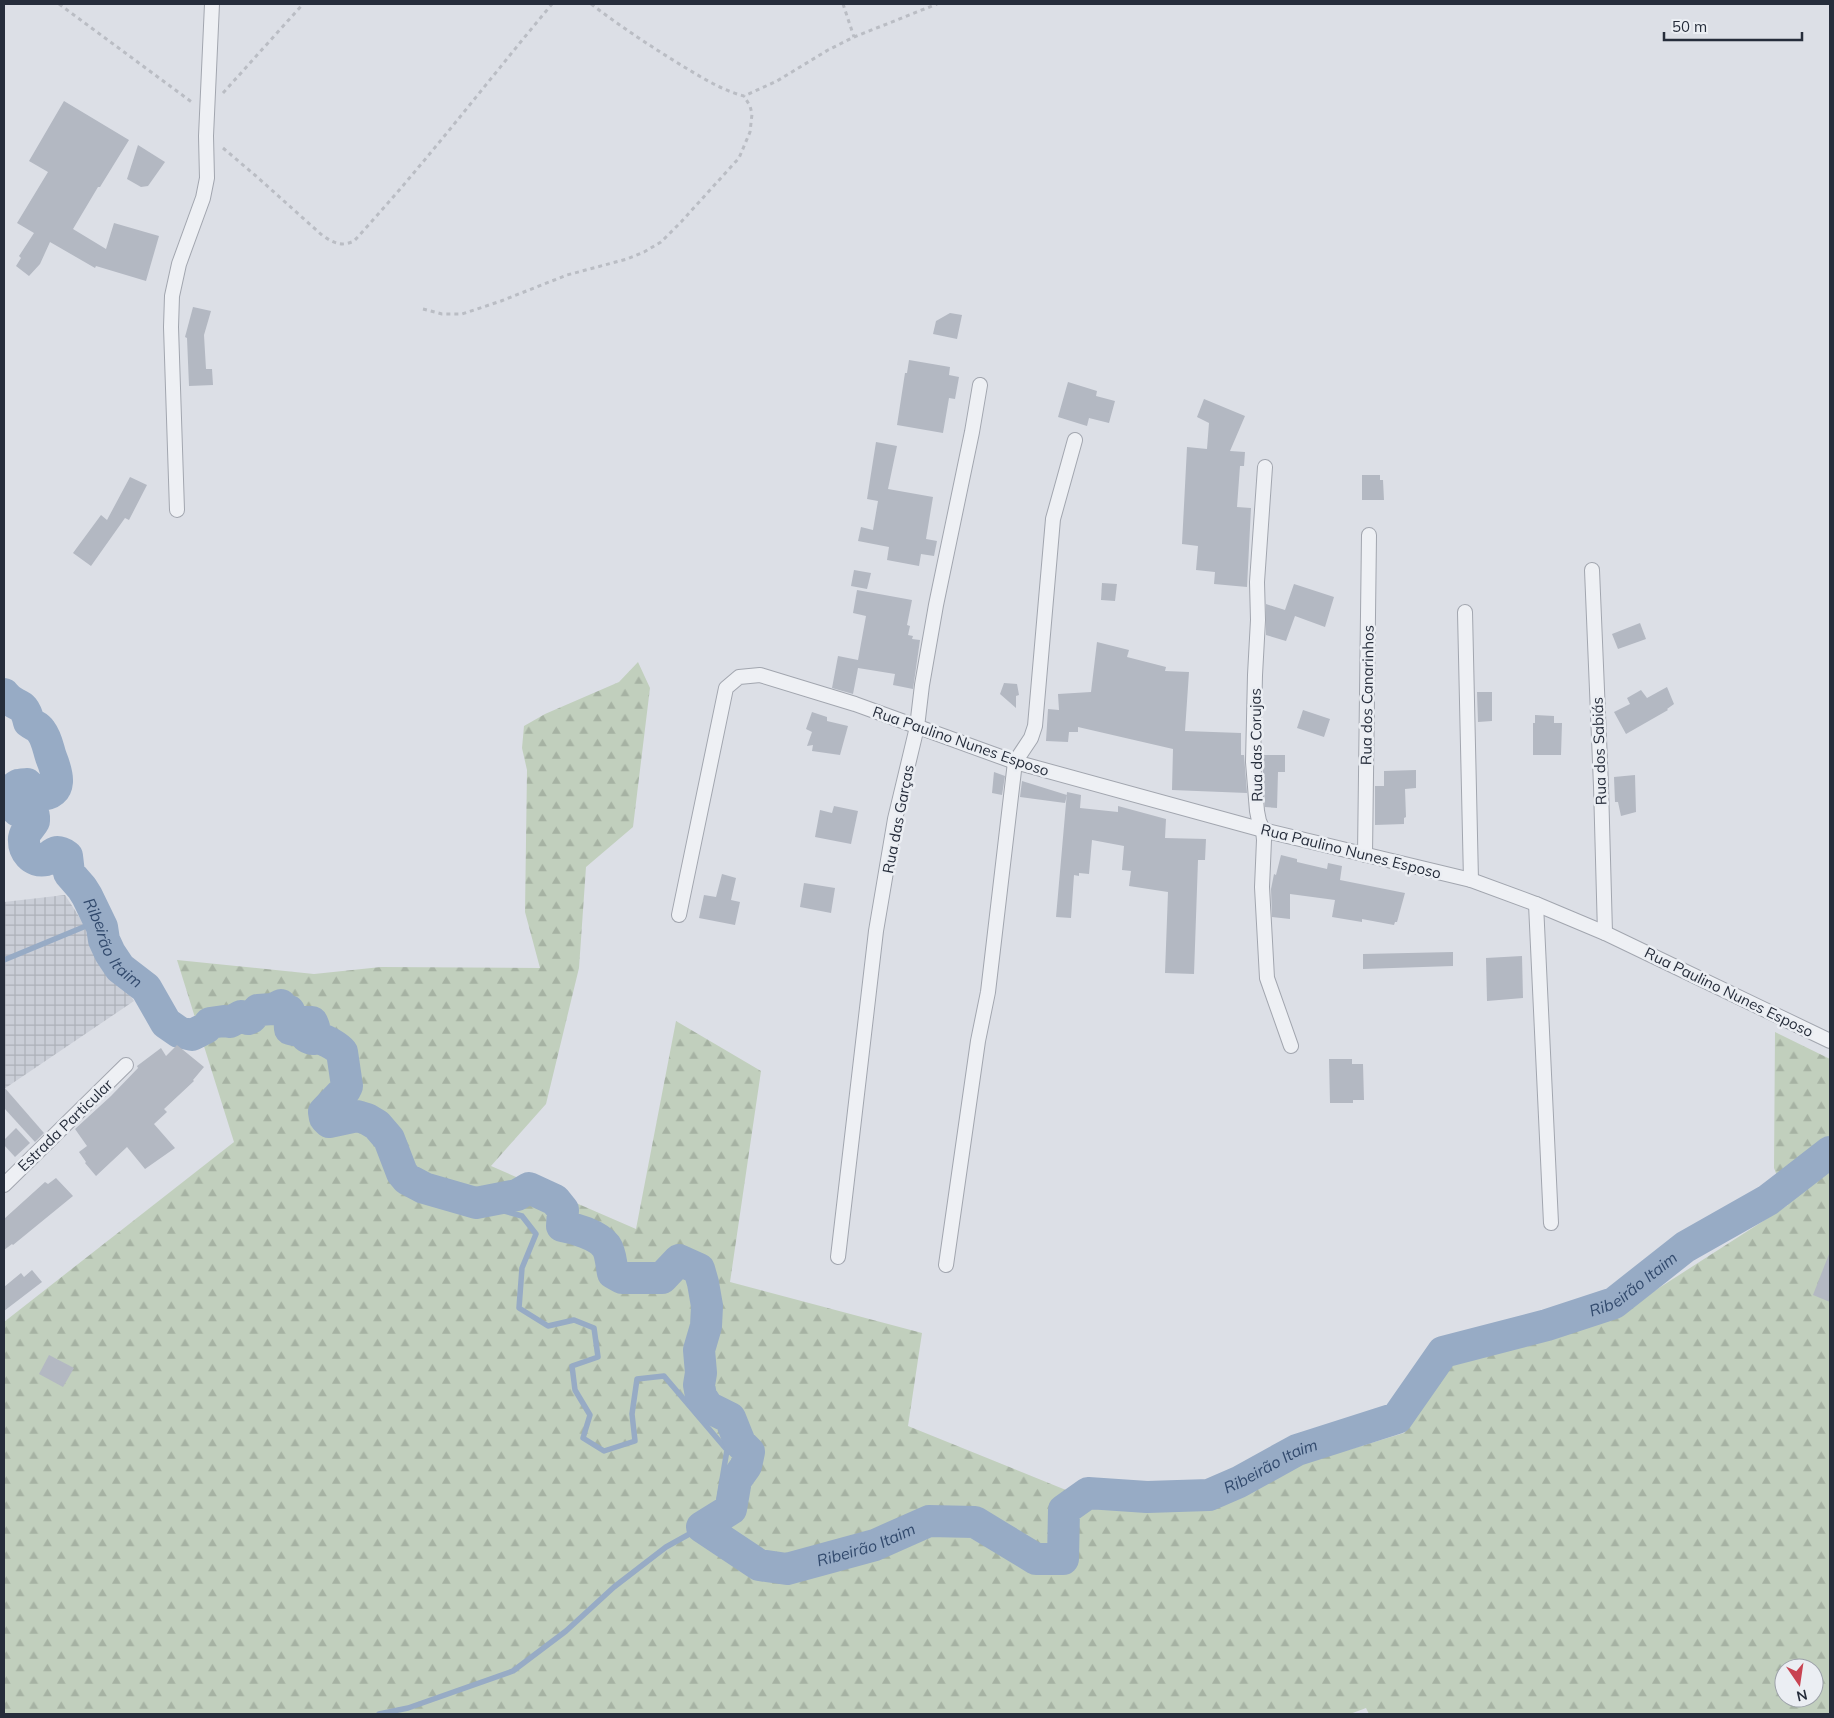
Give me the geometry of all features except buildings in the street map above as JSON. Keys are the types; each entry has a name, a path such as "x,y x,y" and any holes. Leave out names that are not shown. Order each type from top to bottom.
{"street":[{"path":"177,510 171,327 172,296 179,264 203,198 207,178 206,136 212,4"},
{"name":"Rua das Garças","path":"838,1256 876,931 895,819 917,727 922,685 936,605 980,386"},
{"path":"946,1265 978,1041 988,992 1015,762 1035,726 1053,519 1075,440"},
{"name":"Rua das Corujas","path":"1265,467 1257,582 1258,620 1253,762 1257,811 1263,830 1262,887 1267,978 1291,1046"},
{"name":"Rua dos Canarinhos","path":"1365,855 1370,534"},
{"name":"Rua dos Sabiás","path":"1592,570 1605,933"},
{"path":"1465,612 1471,880"},
{"name":"Rua Paulino Nunes Esposo","path":"679,915 726,688 739,677 760,675 855,704 1015,762 1263,830 1471,880 1536,904 1605,933 1830,1041"},
{"path":"1536,904 1550,1223"},
{"name":"Estrada Particular","path":"4,1185 126,1065"}],"path":[{"path":"60,4 196,106 214,102 303,4"},
{"path":"206,136 256,176 323,236 336,243 346,245 354,241 392,200 552,4"},
{"path":"591,4 672,60 730,92 744,96 777,81 828,50 854,37 937,4"},
{"path":"843,4 854,37"},
{"path":"423,310 442,314 462,314 567,275 627,259 661,242 739,158 750,132 752,114 744,96"}],"shaded area":[{"path":"65,895 134,1001 4,1089 4,902"}],"green space":[{"path":"638,662 650,688 633,827 586,867 579,968 546,1104 491,1166 636,1229 676,1021 761,1071 730,1282 922,1333 908,1426 1098,1503 1215,1506 1298,1465 1404,1433 1450,1364 1620,1313 1788,1205 1774,1168 1775,1032 1830,1059 1830,1714 1369,1714 1366,1708 1350,1714 4,1714 4,1322 234,1142 177,960 314,974 381,967 540,968 525,912 527,770 522,748 524,726 545,714 619,682"}],"waterway":[{"name":"Ribeirão Itaim","path":"4,694 12,702 22,707 29,722 39,728 43,734 57,776 56,787 47,794 39,795 27,784 18,785 13,790 12,798 16,809 21,813 34,816 34,821 24,838 25,847 29,855 37,860 46,860 55,852 67,856 69,873 87,896 102,927 104,940 110,953 120,968 146,988 166,1023 179,1032 192,1035 206,1028 210,1023 230,1022 241,1016 248,1019 258,1010 273,1009 281,1005 284,1010 289,1011 290,1029 294,1030 304,1022 312,1022 314,1027 307,1033 307,1037 325,1041 342,1052 347,1086 324,1112 325,1118 329,1122 357,1116 377,1125 389,1139 402,1173 407,1179 424,1188 476,1203 517,1195 529,1188 555,1200 563,1210 562,1226 586,1233 602,1242 609,1252 613,1273 622,1278 662,1278 679,1260 699,1269 707,1306 706,1326 699,1350 701,1373 699,1385 701,1396 708,1407 730,1418 740,1443 749,1452 746,1466 736,1480 731,1509 702,1527 759,1565 787,1569 875,1545 929,1521 975,1522 1036,1559 1063,1559 1064,1510 1088,1493 1147,1497 1209,1495 1239,1482 1297,1450 1397,1418 1443,1352 1547,1325 1614,1303 1685,1247 1768,1200 1830,1152"},
{"path":"4,960 98,921"},
{"name":"Ribeirão Itaim","path":"379,1714 408,1708 513,1671 566,1631 614,1587 666,1547 702,1527 718,1504 727,1450 664,1376 637,1379 632,1414 635,1441 604,1451 583,1438 590,1415 575,1390 572,1366 598,1357 594,1328 574,1320 548,1326 519,1308 522,1268 536,1234 522,1216 476,1203"}]}
